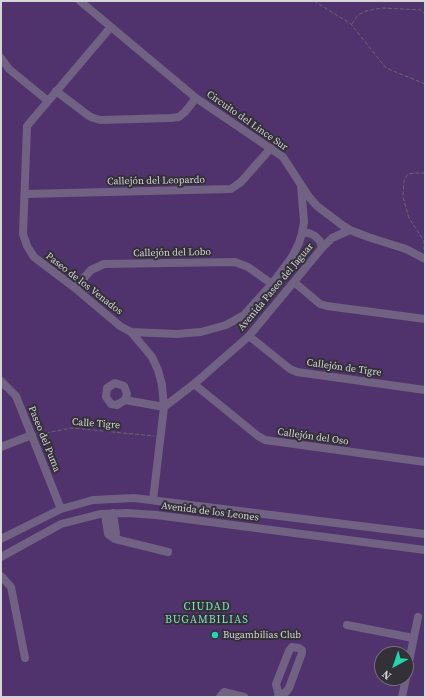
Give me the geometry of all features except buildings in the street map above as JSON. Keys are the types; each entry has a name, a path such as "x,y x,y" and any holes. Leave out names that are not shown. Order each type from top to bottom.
{"street":[{"name":"Circuito del Lince Sur","path":"80,1 110,28 196,98 283,156 301,185 317,206 350,230 406,249 422,257"},
{"name":"Paseo de los Venados","path":"110,28 27,126 23,234 31,254 42,265 75,288 120,326 131,332 152,357 158,370 162,385 164,407 152,500"},
{"path":"1,58 9,69 48,101"},
{"path":"56,91 89,116 100,120 179,117 196,98"},
{"name":"Callejón del Leopardo","path":"25,194 231,189 241,182 271,148"},
{"name":"Avenida Paseo del Jaguar","path":"131,332 176,334 201,332 226,325 244,315 272,284 292,257 302,233 304,210 301,185"},
{"name":"Avenida Paseo del Jaguar","path":"164,407 194,384 249,336 322,248 332,238 350,230"},
{"path":"302,233 309,233 315,236 320,241 322,248"},
{"name":"Callejón del Lobo","path":"75,288 91,270 104,264 235,262 248,267 272,284"},
{"path":"294,282 320,304 326,306 425,319"},
{"name":"Callejón de Tigre","path":"249,336 290,369 297,372 425,390"},
{"name":"Paseo del Puma","path":"1,381 16,396 61,509"},
{"name":"Callejón del Oso","path":"194,384 265,440 425,462"},
{"path":"125,400 164,407"},
{"path":"1,447 32,435"},
{"name":"Avenida de los Leones","path":"1,539 61,509 93,500 134,498 425,534"},
{"name":"Avenida de los Leones","path":"1,557 61,524 78,519 126,512 425,550"},
{"path":"109,514 108,534 115,539 168,552"},
{"path":"1,576 11,587 25,658"},
{"path":"412,646 418,617"},
{"path":"347,625 413,638"},
{"path":"292,647 299,648 302,650 302,653 289,688 278,697 276,684 289,651 292,647"},
{"path":"402,697 404,686"},
{"path":"220,697 224,692 244,697"}],"path":[{"path":"314,1 351,24 386,68 425,84"},
{"path":"351,24 358,15 366,11 382,8 421,10 425,14"},
{"path":"422,257 425,249 424,241 409,218 402,197 404,180 408,174 425,173"},
{"name":"Calle Tigre","path":"32,435 72,428 160,436"}],"shaded area":[{"path":"1,1 425,1 425,697 1,697"}],"place":[{"name":"Bugambilias Club","path":"215,635"}],"district":[{"name":"CIUDAD BUGAMBILIAS","path":"207,613"}]}
